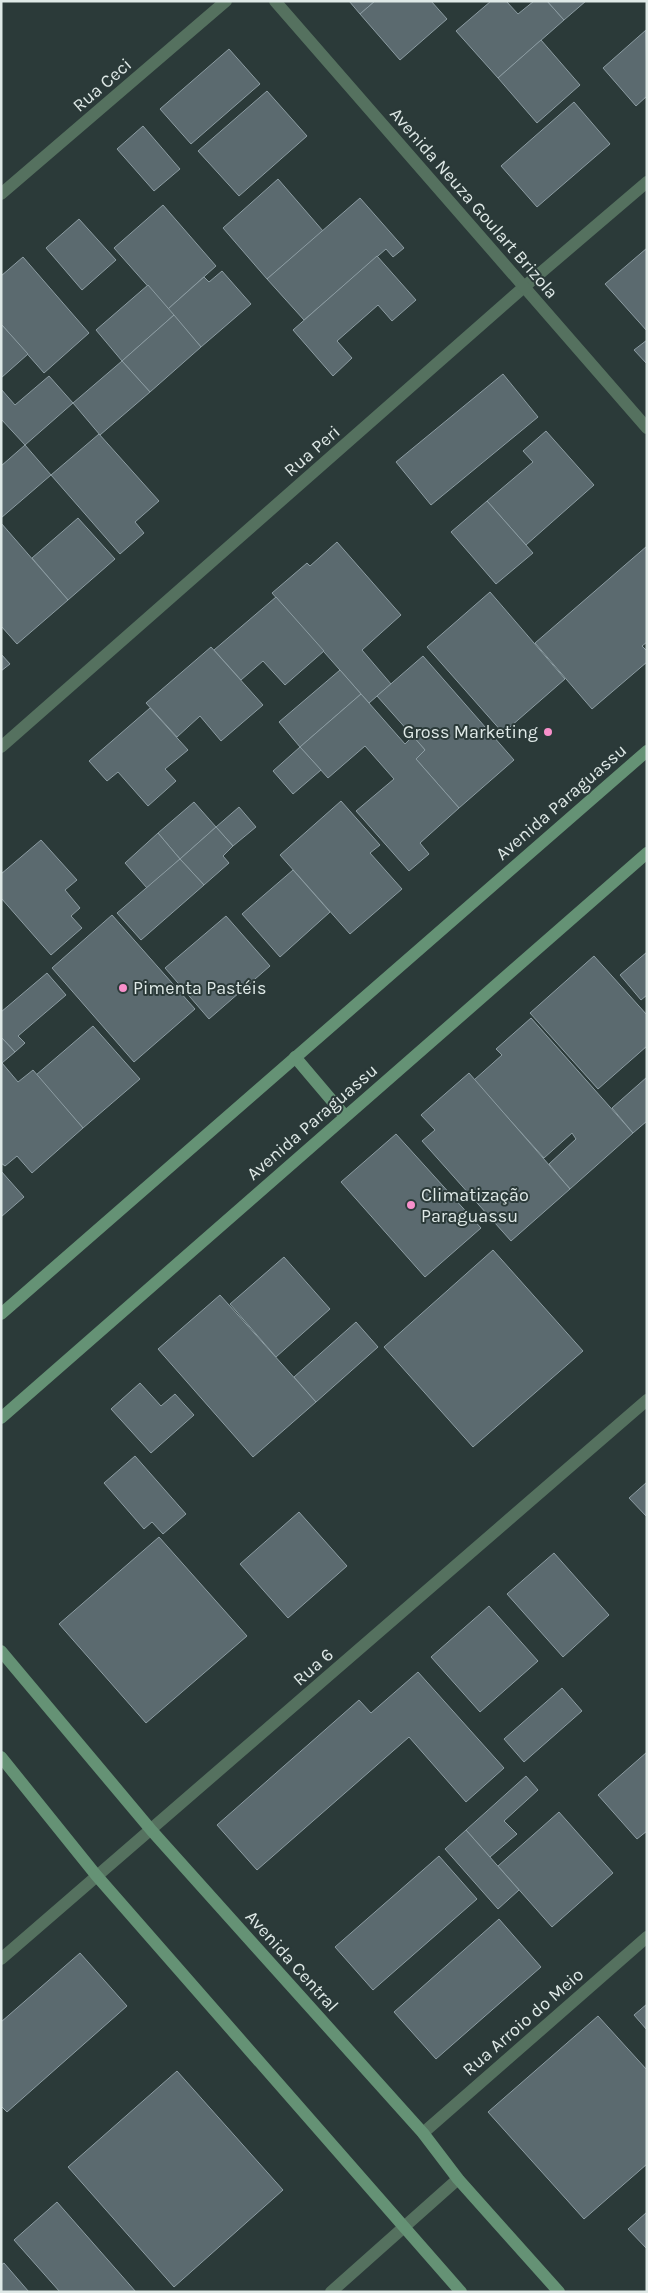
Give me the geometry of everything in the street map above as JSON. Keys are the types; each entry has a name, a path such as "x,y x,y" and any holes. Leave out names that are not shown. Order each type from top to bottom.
{"main road":[{"name":"Avenida Paraguassu","path":"1,1314 647,751"},
{"name":"Avenida Paraguassu","path":"1,1418 647,853"},
{"path":"295,1057 345,1116"},
{"name":"Avenida Central","path":"1,1651 152,1831 423,2133 458,2179 559,2292"},
{"path":"1,1757 96,1875 461,2292"}],"street":[{"name":"Rua Ceci","path":"1,194 226,1"},
{"name":"Avenida Neuza Goulart Brizola","path":"275,1 647,428"},
{"name":"Rua Peri","path":"1,747 524,287 647,182"},
{"name":"Rua 6","path":"1,1960 96,1875 152,1831 647,1400"},
{"name":"Rua Arroio do Meio","path":"423,2133 647,1937"},
{"path":"331,2292 406,2228 458,2179"}],"building":[{"path":"349,1 375,1 360,14"},
{"path":"375,1 431,1 447,19 400,60 360,14"},
{"path":"491,1 506,1 518,14 534,1 547,1 564,20 498,78 456,31"},
{"path":"547,1 586,1 564,20"},
{"path":"646,30 647,96 636,106 603,68"},
{"path":"541,40 580,85 537,123 498,78"},
{"path":"229,49 260,84 191,144 160,109"},
{"path":"267,91 307,136 239,196 198,151"},
{"path":"574,102 610,144 537,207 501,166"},
{"path":"143,126 180,169 154,191 117,149"},
{"path":"278,179 323,231 267,279 223,228"},
{"path":"360,198 404,248 393,257 386,249 304,320 267,279"},
{"path":"163,205 216,266 168,309 114,248"},
{"path":"79,219 116,260 82,290 46,248"},
{"path":"647,248 647,331 605,284"},
{"path":"377,256 416,300 392,321 378,305 337,341 352,358 333,376 293,330"},
{"path":"23,257 89,333 44,373 1,324 1,276"},
{"path":"222,271 251,304 201,347 168,309 204,277 209,282"},
{"path":"148,285 174,315 122,361 96,330"},
{"path":"174,315 201,347 150,392 122,361"},
{"path":"1,324 28,354 1,378"},
{"path":"647,340 647,364 634,350"},
{"path":"122,361 150,392 100,435 73,403"},
{"path":"503,374 538,417 431,505 396,462"},
{"path":"49,376 73,403 25,445 1,419 1,389 15,405"},
{"path":"546,431 594,485 526,545 487,501 533,462 523,451"},
{"path":"99,434 159,501 135,522 144,533 120,554 51,475"},
{"path":"25,445 51,475 1,518 1,466"},
{"path":"487,501 533,553 496,584 451,532"},
{"path":"78,518 115,559 68,600 32,558"},
{"path":"1,523 68,600 17,644 1,626"},
{"path":"337,542 401,615 362,650 391,684 369,703 272,593 307,563 310,566"},
{"path":"647,546 647,642 642,646 647,651 647,662 592,709 535,643"},
{"path":"490,592 565,679 503,733 427,647"},
{"path":"276,597 324,651 285,685 263,661 241,680 214,650"},
{"path":"211,647 263,705 221,741 200,716 177,737 146,703"},
{"path":"1,654 10,664 1,671"},
{"path":"423,656 514,760 459,808 416,759 425,750 377,696"},
{"path":"340,670 361,694 300,747 279,722"},
{"path":"361,694 405,744 413,736 425,750 416,759 459,808 420,843 429,854 409,871 356,811 394,779 365,746 328,778 300,747"},
{"path":"150,708 188,750 165,769 176,781 148,806 118,772 107,781 89,761"},
{"path":"300,747 321,770 293,794 273,771"},
{"path":"341,801 380,845 370,853 402,889 350,934 280,855"},
{"path":"194,802 216,827 180,859 158,833"},
{"path":"239,807 256,827 233,846 216,827"},
{"path":"216,827 233,846 223,856 229,863 204,885 180,859"},
{"path":"158,833 180,859 147,888 125,863"},
{"path":"41,840 77,880 65,890 80,908 71,916 82,928 51,955 1,898 1,874"},
{"path":"180,859 204,885 141,940 117,913"},
{"path":"293,870 330,912 280,957 242,914"},
{"name":"Pimenta Pastéis","path":"112,915 195,1009 134,1062 52,968"},
{"path":"226,916 270,966 209,1019 165,968"},
{"path":"647,952 647,995 641,1000 620,975"},
{"path":"594,956 647,1015 647,1046 598,1089 530,1013"},
{"path":"47,973 66,995 18,1036 25,1043 15,1052 1,1037 1,1012"},
{"path":"531,1018 633,1133 570,1189 549,1164 576,1139 572,1133 544,1158 474,1080 502,1055 496,1049"},
{"path":"93,1026 140,1079 83,1128 36,1075"},
{"path":"1,1037 15,1052 2,1063 18,1082 33,1070 83,1128 32,1173 17,1156 5,1166 1,1163"},
{"path":"469,1073 570,1189 511,1241 422,1141 435,1130 421,1115"},
{"path":"647,1077 647,1121 633,1133 612,1108"},
{"name":"Climatização Paraguassu","path":"396,1134 481,1228 425,1277 341,1182"},
{"path":"1,1171 24,1197 1,1217"},
{"path":"493,1250 583,1351 473,1447 384,1347"},
{"path":"284,1257 330,1309 276,1357 230,1304"},
{"path":"220,1295 316,1402 253,1457 158,1349"},
{"path":"356,1322 378,1347 316,1402 294,1377"},
{"path":"140,1383 161,1406 175,1394 194,1415 151,1453 111,1409"},
{"path":"135,1456 186,1514 163,1534 152,1522 144,1529 104,1483"},
{"path":"647,1482 647,1517 629,1498"},
{"path":"299,1512 347,1566 288,1618 240,1564"},
{"path":"159,1537 247,1636 146,1723 59,1624"},
{"path":"554,1553 609,1615 563,1657 507,1594"},
{"path":"489,1606 538,1661 480,1712 431,1657"},
{"path":"418,1672 504,1768 466,1802 409,1737 257,1870 217,1825 359,1700 371,1713"},
{"path":"562,1688 582,1711 524,1762 504,1739"},
{"path":"647,1752 647,1831 637,1839 598,1795"},
{"path":"526,1776 538,1790 504,1821 517,1834 490,1857 466,1830"},
{"path":"559,1812 613,1873 552,1927 498,1866"},
{"path":"466,1830 519,1890 498,1909 445,1849"},
{"path":"439,1856 477,1899 373,1990 335,1947"},
{"path":"499,1919 541,1967 436,2059 394,2012"},
{"path":"80,1953 127,2006 7,2112 1,2106 1,2022"},
{"path":"647,2004 647,2030 634,2015"},
{"path":"598,2016 647,2070 647,2164 584,2219 488,2112"},
{"path":"177,2071 283,2190 174,2287 68,2167"},
{"path":"57,2202 136,2292 60,2292 14,2240"},
{"path":"647,2212 647,2249 628,2229"},
{"path":"4,2263 29,2292 1,2292 1,2265"}],"place":[{"name":"Gross Marketing","path":"548,732"},
{"name":"Pimenta Pastéis","path":"123,988"},
{"name":"Climatização Paraguassu","path":"411,1205"}]}
